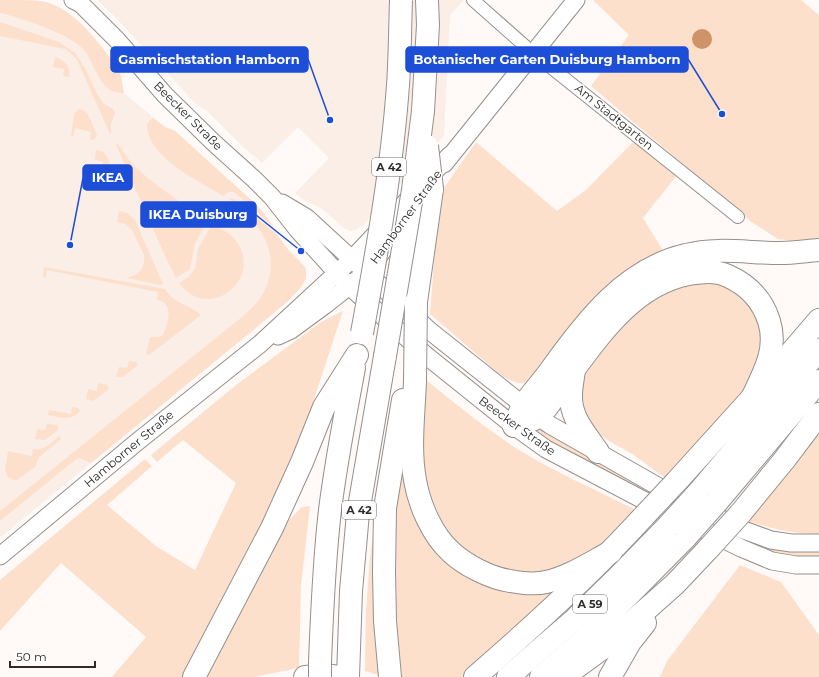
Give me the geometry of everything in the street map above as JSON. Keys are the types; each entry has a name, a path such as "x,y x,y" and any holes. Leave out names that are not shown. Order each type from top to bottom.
{"highway":[{"name":"A 42","path":"315,672 330,510 340,443 362,333 388,179 398,86 401,0"},
{"name":"A 42","path":"345,673 358,513 413,190 423,111 428,25 427,0"},
{"path":"423,111 432,189 416,302 411,376 415,480 422,506 433,530 450,552 476,569 499,579 522,583 544,583 564,576 612,552"},
{"path":"531,411 567,347 599,309 621,288 644,272 667,261 685,255 706,251 738,250 780,253 819,250"},
{"path":"514,426 574,370 614,318 633,301 652,288 680,276 704,271 723,273 738,280 755,294 765,310 771,327 772,351 752,398"},
{"path":"475,677 554,608 612,552 752,398 819,320"},
{"name":"A 59","path":"541,677 585,639 677,532 698,493 819,350"},
{"path":"194,677 272,528 302,462 324,407 357,355"},
{"path":"574,370 571,395 573,410 576,420 598,452"},
{"path":"390,677 385,621 385,508 411,376"},
{"name":"A 59","path":"508,677 677,532 717,502 819,381"},
{"path":"563,677 604,647 675,584 740,514 785,459 819,414"},
{"path":"610,677 630,642 675,584"},
{"path":"315,672 327,675 345,673"}],"street":[{"name":"Beecker Straße","path":"73,0 81,4 117,40 166,95 214,143 272,197 297,229 337,274 428,357 514,426 546,449 647,502 741,548 772,561 796,565 819,565"},
{"name":"Am Stadtgarten","path":"473,0 533,52 738,217"},
{"name":"Hamborner Straße","path":"260,344 290,330 350,286 366,272 380,256 450,155 576,0"},
{"name":"Hamborner Straße","path":"0,556 137,442 260,344 352,260 450,155"},
{"name":"Beecker Straße","path":"272,197 307,218 430,331 531,411 659,487 741,530 771,540 791,543 819,543"}],"shaded area":[{"path":"0,0 36,0 47,3 61,8 83,26 117,67 121,75 124,93 165,127 175,131 263,212 283,243 300,261 306,271 306,278 302,286 288,301 0,538"},
{"path":"0,0 29,0 46,2 64,10 72,16 93,36 115,64 120,74 124,93 109,89 104,84 84,50 77,44 45,27 0,13"},
{"path":"97,0 464,0 450,15 444,136 362,226 356,230 350,231 344,228 322,209 304,200 295,193 329,158 298,127 262,163 242,146 208,112 197,105 116,18"},
{"path":"593,0 801,0 819,15 819,239 804,242 778,239 750,221 591,86 629,35"},
{"path":"0,22 59,42 75,53 85,68 97,94 103,103 113,109 115,113 111,124 111,134 76,58 65,49 0,36"},
{"path":"702,29 709,32 712,39 709,46 702,49 695,46 692,39 695,32"},
{"path":"55,57 66,64 70,73 69,77 63,76 64,69 53,67"},
{"path":"79,109 88,115 97,135 95,139 90,140 91,132 75,128 73,136 71,136 74,114"},
{"path":"153,118 165,127 175,131 249,198 263,212 273,226 234,192 229,192 223,196 188,175 165,158 149,137 147,125"},
{"path":"635,140 677,175 643,218 665,254 529,383 520,383 508,379 497,372 430,314 439,195 476,142 557,211 586,190"},
{"path":"118,144 138,170 207,222 195,243 190,269 176,278 116,145"},
{"path":"96,150 106,155 110,170 101,170 103,162 95,160"},
{"path":"229,199 234,199 278,236 289,251 305,267 306,278 302,286 288,301 91,463 80,458 75,460 0,521 0,511 242,317 261,297 268,282 271,268 270,255 266,242 260,229 251,218"},
{"path":"119,211 127,213 135,220 163,284 161,285 127,278 137,274 142,269 144,255 132,230 125,224 117,222"},
{"path":"212,224 233,237 242,252 244,267 239,280 230,290 218,297 205,299 191,295 179,283 188,277 195,269 198,249"},
{"path":"44,267 165,289 177,301 192,308 201,315 149,355 146,354 150,337 159,337 163,335 169,314 166,305 157,300 158,292 47,270 46,278 43,276"},
{"path":"706,278 735,285 767,328 759,374 668,479 635,456 606,439 595,430 581,407 578,380 613,328 656,294"},
{"path":"343,311 284,486 186,677 112,677 146,637 61,563 0,631 0,580 145,459 152,466 107,505 156,546 195,570 236,483 183,440 157,462 151,455 236,385 321,322"},
{"path":"129,361 136,362 138,365 123,377 116,377 119,367 127,368"},
{"path":"426,380 483,425 519,450 563,474 638,511 609,538 590,553 552,571 544,573 517,573 476,558 466,552 450,534 438,513 427,480 423,443"},
{"path":"98,383 107,385 109,388 108,390 93,401 86,399 88,389 97,391"},
{"path":"72,407 78,408 80,411 73,417 61,418 48,415 49,410 71,414"},
{"path":"47,424 57,425 58,430 45,440 35,439 37,429 45,430"},
{"path":"540,425 656,492 651,498 541,436 536,431"},
{"path":"819,429 819,534 792,532 747,521"},
{"path":"404,431 408,479 471,575 569,581 501,644 461,677 402,677 393,587 393,556 396,502"},
{"path":"59,436 61,438 60,440 39,457 35,467 17,480 8,477 5,470 8,451 32,456 33,449 44,448"},
{"path":"381,474 382,676 365,671 366,611 370,557"},
{"path":"310,506 301,586 299,668 254,677 200,677 277,532 302,507"},
{"path":"736,534 756,543 776,549 797,552 819,551 819,560 793,559 732,539"},
{"path":"740,565 781,582 819,635 819,677 660,677 667,661"}],"place":[{"name":"Botanischer Garten Duisburg Hamborn","path":"722,114"},
{"name":"Gasmischstation Hamborn","path":"330,120"},
{"name":"IKEA","path":"70,245"},
{"name":"IKEA Duisburg","path":"301,251"}]}
